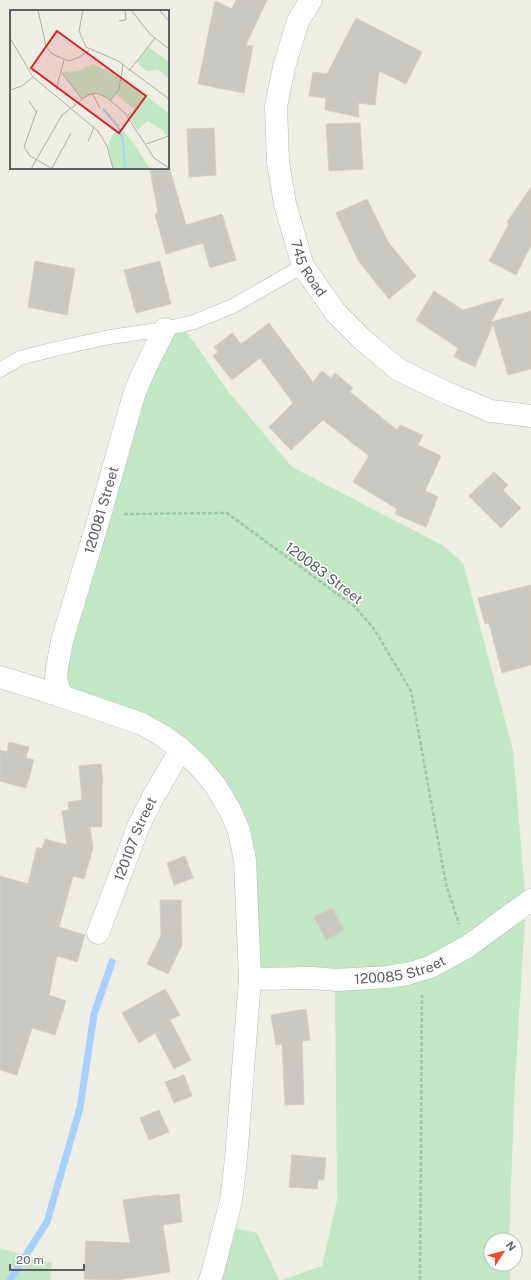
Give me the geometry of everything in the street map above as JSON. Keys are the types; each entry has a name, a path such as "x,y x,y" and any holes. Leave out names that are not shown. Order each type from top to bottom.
{"street":[{"name":"745 Road","path":"311,0 298,21 284,67 276,106 278,162 285,204 303,266 335,312 363,340 399,370 446,393 491,411 531,416"},
{"name":"120081 Street","path":"61,696 56,679 62,641 133,398 148,361 165,329"},
{"path":"0,677 142,724 163,736 181,749 199,766 215,785 230,810 239,831 245,860 250,979 231,1201 210,1280"},
{"name":"120107 Street","path":"98,933 139,825 153,797 181,749"},
{"name":"120085 Street","path":"250,979 313,978 337,980 387,977 407,974 435,964 467,947 531,900"}],"lane":[{"path":"0,370 20,358 56,349 110,337 165,329 194,322 234,306 303,266"}],"path":[{"name":"120083 Street","path":"100,515 227,513 355,607 374,629 411,690 446,884 467,947"},
{"path":"420,1280 422,969"}],"green space":[{"path":"183,327 228,391 292,467 442,545 463,563 513,750 526,905 515,1081 509,1232 483,1232 483,1272 510,1272 510,1280 282,1280 322,1266 337,1200 335,982 250,980 247,856 200,764 61,696 62,642 166,332"},
{"path":"226,1226 257,1233 279,1280 212,1280"},
{"path":"0,1248 52,1263 50,1280 0,1280"}],"building":[{"path":"236,0 267,0 246,45 253,46 244,93 198,84 215,1 232,9"},
{"path":"356,18 422,52 406,84 379,71 375,105 358,103 359,117 325,110 326,98 309,96 313,72 327,74"},
{"path":"360,123 363,169 329,171 326,124"},
{"path":"214,128 216,175 189,177 187,129"},
{"path":"169,166 186,225 222,214 236,260 210,268 203,243 166,254 155,214 158,213 150,169 169,169"},
{"path":"531,187 531,245 516,275 489,261 509,224 507,222"},
{"path":"367,199 388,242 416,276 389,299 359,262 336,213"},
{"path":"35,261 75,269 67,315 28,307"},
{"path":"160,261 171,304 136,313 124,270"},
{"path":"434,291 463,310 504,298 491,322 531,311 531,369 508,375 493,324 475,367 454,357 458,348 416,320"},
{"path":"269,323 313,382 322,371 331,378 335,373 353,388 350,392 397,430 400,425 423,435 418,445 441,456 425,491 438,497 426,527 395,514 397,509 353,482 369,456 323,420 291,450 269,427 293,403 260,358 232,380 213,356 218,352 214,347 232,333 241,344"},
{"path":"494,472 508,485 503,490 521,508 501,528 469,496"},
{"path":"531,585 531,665 502,673 489,623 485,624 478,598"},
{"path":"9,742 29,747 26,758 34,760 26,788 0,781 0,750 7,752"},
{"path":"101,764 103,783 102,827 90,827 93,848 84,879 73,876 59,927 85,935 77,962 57,956 49,995 66,1001 55,1035 32,1028 17,1075 0,1070 0,876 28,884 37,847 42,849 45,839 67,845 62,811 69,810 68,802 82,800 79,766"},
{"path":"185,856 193,878 174,885 167,863"},
{"path":"160,900 181,900 182,945 168,974 147,964 161,936"},
{"path":"332,908 344,930 326,940 314,917"},
{"path":"165,989 180,1015 170,1020 191,1060 174,1069 155,1033 139,1043 122,1013"},
{"path":"306,1009 310,1040 302,1041 304,1104 285,1105 282,1044 276,1045 271,1015"},
{"path":"184,1075 192,1096 174,1103 165,1082"},
{"path":"159,1110 169,1132 149,1140 140,1118"},
{"path":"292,1155 326,1158 324,1180 318,1180 317,1189 289,1187"},
{"path":"179,1194 182,1222 163,1225 170,1272 117,1280 84,1279 86,1241 130,1243 123,1200"}],"waterway":[{"path":"10,1280 47,1222 80,1108 94,1014 112,962"}]}
